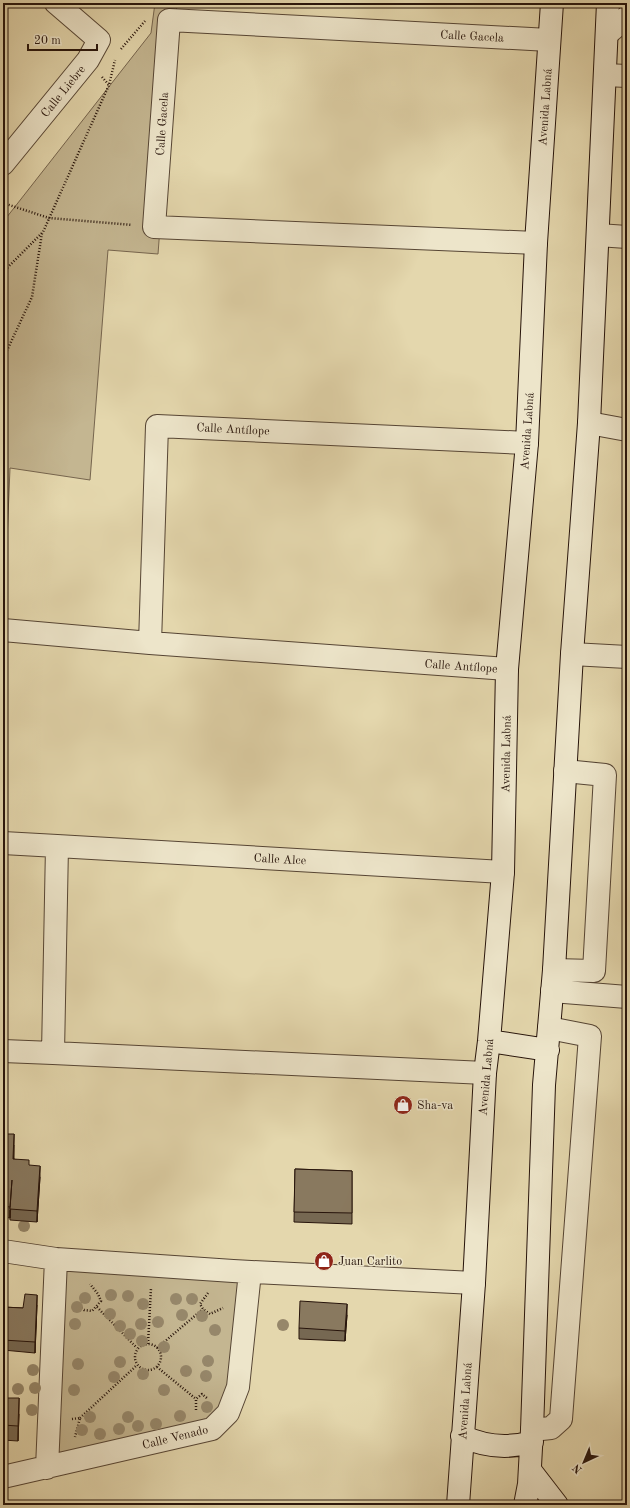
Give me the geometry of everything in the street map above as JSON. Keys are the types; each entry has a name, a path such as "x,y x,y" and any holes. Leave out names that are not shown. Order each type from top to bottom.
{"street":[{"name":"Calle Liebre","path":"3,164 88,60 99,40 56,3"},
{"name":"Avenida Labná","path":"458,1505 474,1283 485,1073 503,872 507,669 527,443 536,243 552,3"},
{"path":"525,1505 530,1470 532,1436 544,1085 549,1028 559,977 565,771 589,423 608,3"},
{"path":"607,34 627,17"},
{"name":"Calle Gacela","path":"154,227 169,20 549,40"},
{"path":"605,75 627,76"},
{"path":"154,227 536,243"},
{"path":"598,235 627,237"},
{"path":"589,423 627,430"},
{"name":"Calle Antílope","path":"150,643 157,426 527,443"},
{"name":"Calle Antílope","path":"3,630 150,643 507,669"},
{"path":"572,654 627,657"},
{"path":"559,977 594,971 606,775 565,771"},
{"name":"Calle Alce","path":"3,843 503,872"},
{"path":"53,1054 57,846"},
{"path":"559,977 627,997"},
{"path":"462,1436 473,1441 496,1446 520,1445 532,1436 551,1428 561,1419 590,1036 549,1028"},
{"path":"489,1040 548,1050"},
{"path":"3,1051 485,1073"},
{"path":"3,1251 63,1260 474,1283"},
{"path":"47,1468 55,1284 63,1260"},
{"name":"Calle Venado","path":"3,1477 212,1429 228,1413 238,1387 248,1294 242,1271"},
{"path":"530,1470 557,1505"}],"path":[{"path":"3,272 42,232 109,85 117,53 148,18"},
{"path":"3,203 49,218 154,227"},
{"path":"3,359 32,297 42,232"},
{"path":"55,1284 84,1310 92,1311 101,1301 98,1294 63,1260"},
{"path":"148,1344 153,1265"},
{"path":"242,1271 205,1296 200,1304 203,1309 210,1314 248,1294"},
{"path":"97,1307 137,1348"},
{"path":"157,1348 203,1309"},
{"path":"148,1344 157,1348 161,1355 161,1360 157,1367 145,1370 137,1365 134,1357 137,1348 148,1344"},
{"path":"80,1418 137,1365"},
{"path":"157,1367 196,1399"}],"shaded area":[{"path":"155,3 177,3 158,254 108,250 90,480 10,468 3,639 3,222 151,33"},
{"path":"71,1260 233,1271 248,1294 228,1413 61,1465 49,1441 55,1284"}],"building":[{"path":"3,1134 14,1134 13,1159 29,1160 29,1165 40,1166 37,1211 10,1209 12,1180 10,1207 3,1206"},
{"path":"295,1169 352,1171 352,1213 294,1212"},
{"path":"25,1294 37,1295 35,1342 3,1340 3,1307 23,1308"},
{"path":"300,1301 347,1304 345,1331 299,1328"},
{"path":"3,1398 19,1398 18,1426 3,1425"}],"place":[{"name":"Sha-va","path":"403,1105"},
{"name":"Juan Carlito","path":"324,1261"}]}
